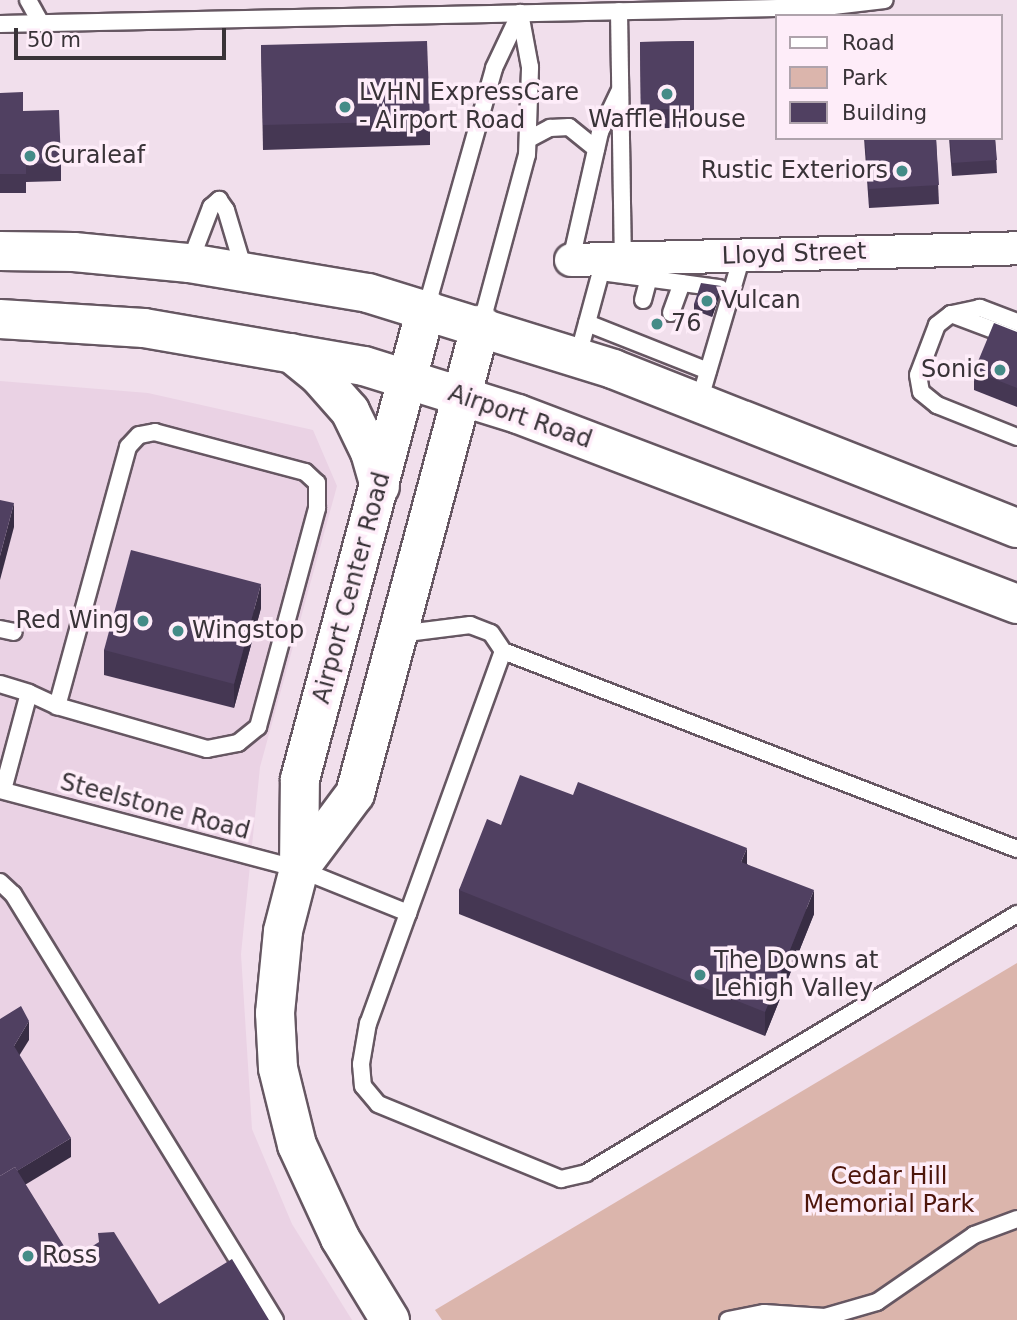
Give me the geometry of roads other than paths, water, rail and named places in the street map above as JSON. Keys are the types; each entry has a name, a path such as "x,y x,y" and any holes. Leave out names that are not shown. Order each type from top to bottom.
{"main road":[{"path":"0,251 74,251 244,270 426,309 481,324 583,340 704,387 1017,528"},
{"name":"Airport Center Road","path":"390,1320 317,1194 285,1110 275,1013 283,931 299,869 300,779 426,309"},
{"name":"Airport Road","path":"0,319 144,328 286,349 409,380 463,396 1017,604"},
{"name":"Airport Center Road","path":"299,869 355,794 481,324"},
{"path":"286,349 319,376 349,411 367,445 380,487"}],"street":[{"name":"Lloyd Street","path":"571,260 609,264 742,256 1017,248"}],"lane":[{"path":"28,0 41,23"},
{"path":"0,24 520,13 568,6 619,11 825,7 885,0"},
{"path":"619,11 619,92 609,264 583,340 632,335 658,347 704,387 742,256"},
{"path":"481,324 529,139 530,67 520,13"},
{"path":"426,309 494,68 520,13"},
{"path":"571,260 596,149 619,92"},
{"path":"529,139 550,128 569,127 596,149"},
{"path":"189,263 211,207 219,200 226,210 244,270"},
{"path":"609,264 649,278 732,289"},
{"path":"643,299 649,278"},
{"path":"671,313 682,283"},
{"path":"1017,321 980,308 951,314 937,325 918,375 921,392 937,405 1017,437"},
{"path":"951,314 1017,339"},
{"path":"0,684 57,706 208,749 238,743 258,727 317,508 317,483 305,472 155,432 139,435 128,447 57,706"},
{"path":"399,634 470,625 491,633 503,651 1017,849"},
{"path":"503,651 368,1023 361,1064 363,1086 378,1104 561,1179 586,1173 1017,914"},
{"path":"2,790 29,693"},
{"name":"Steelstone Road","path":"2,790 299,869 408,913"},
{"path":"0,882 13,894 275,1320"},
{"path":"728,1320 764,1313 825,1317 877,1302 974,1235 1017,1219"}],"place":[{"name":"Waffle House","path":"667,94"},
{"name":"LVHN ExpressCare - Airport Road","path":"345,107"},
{"name":"Curaleaf","path":"30,156"},
{"name":"Rustic Exteriors","path":"902,171"},
{"name":"Vulcan","path":"707,301"},
{"name":"76","path":"657,324"},
{"name":"Sonic","path":"1000,370"},
{"name":"Red Wing","path":"143,621"},
{"name":"Wingstop","path":"178,631"},
{"name":"The Downs at Lehigh Valley","path":"700,975"},
{"name":"Ross","path":"28,1256"}],"park label":[{"name":"Cedar Hill Memorial Park","path":"889,1191"}]}
